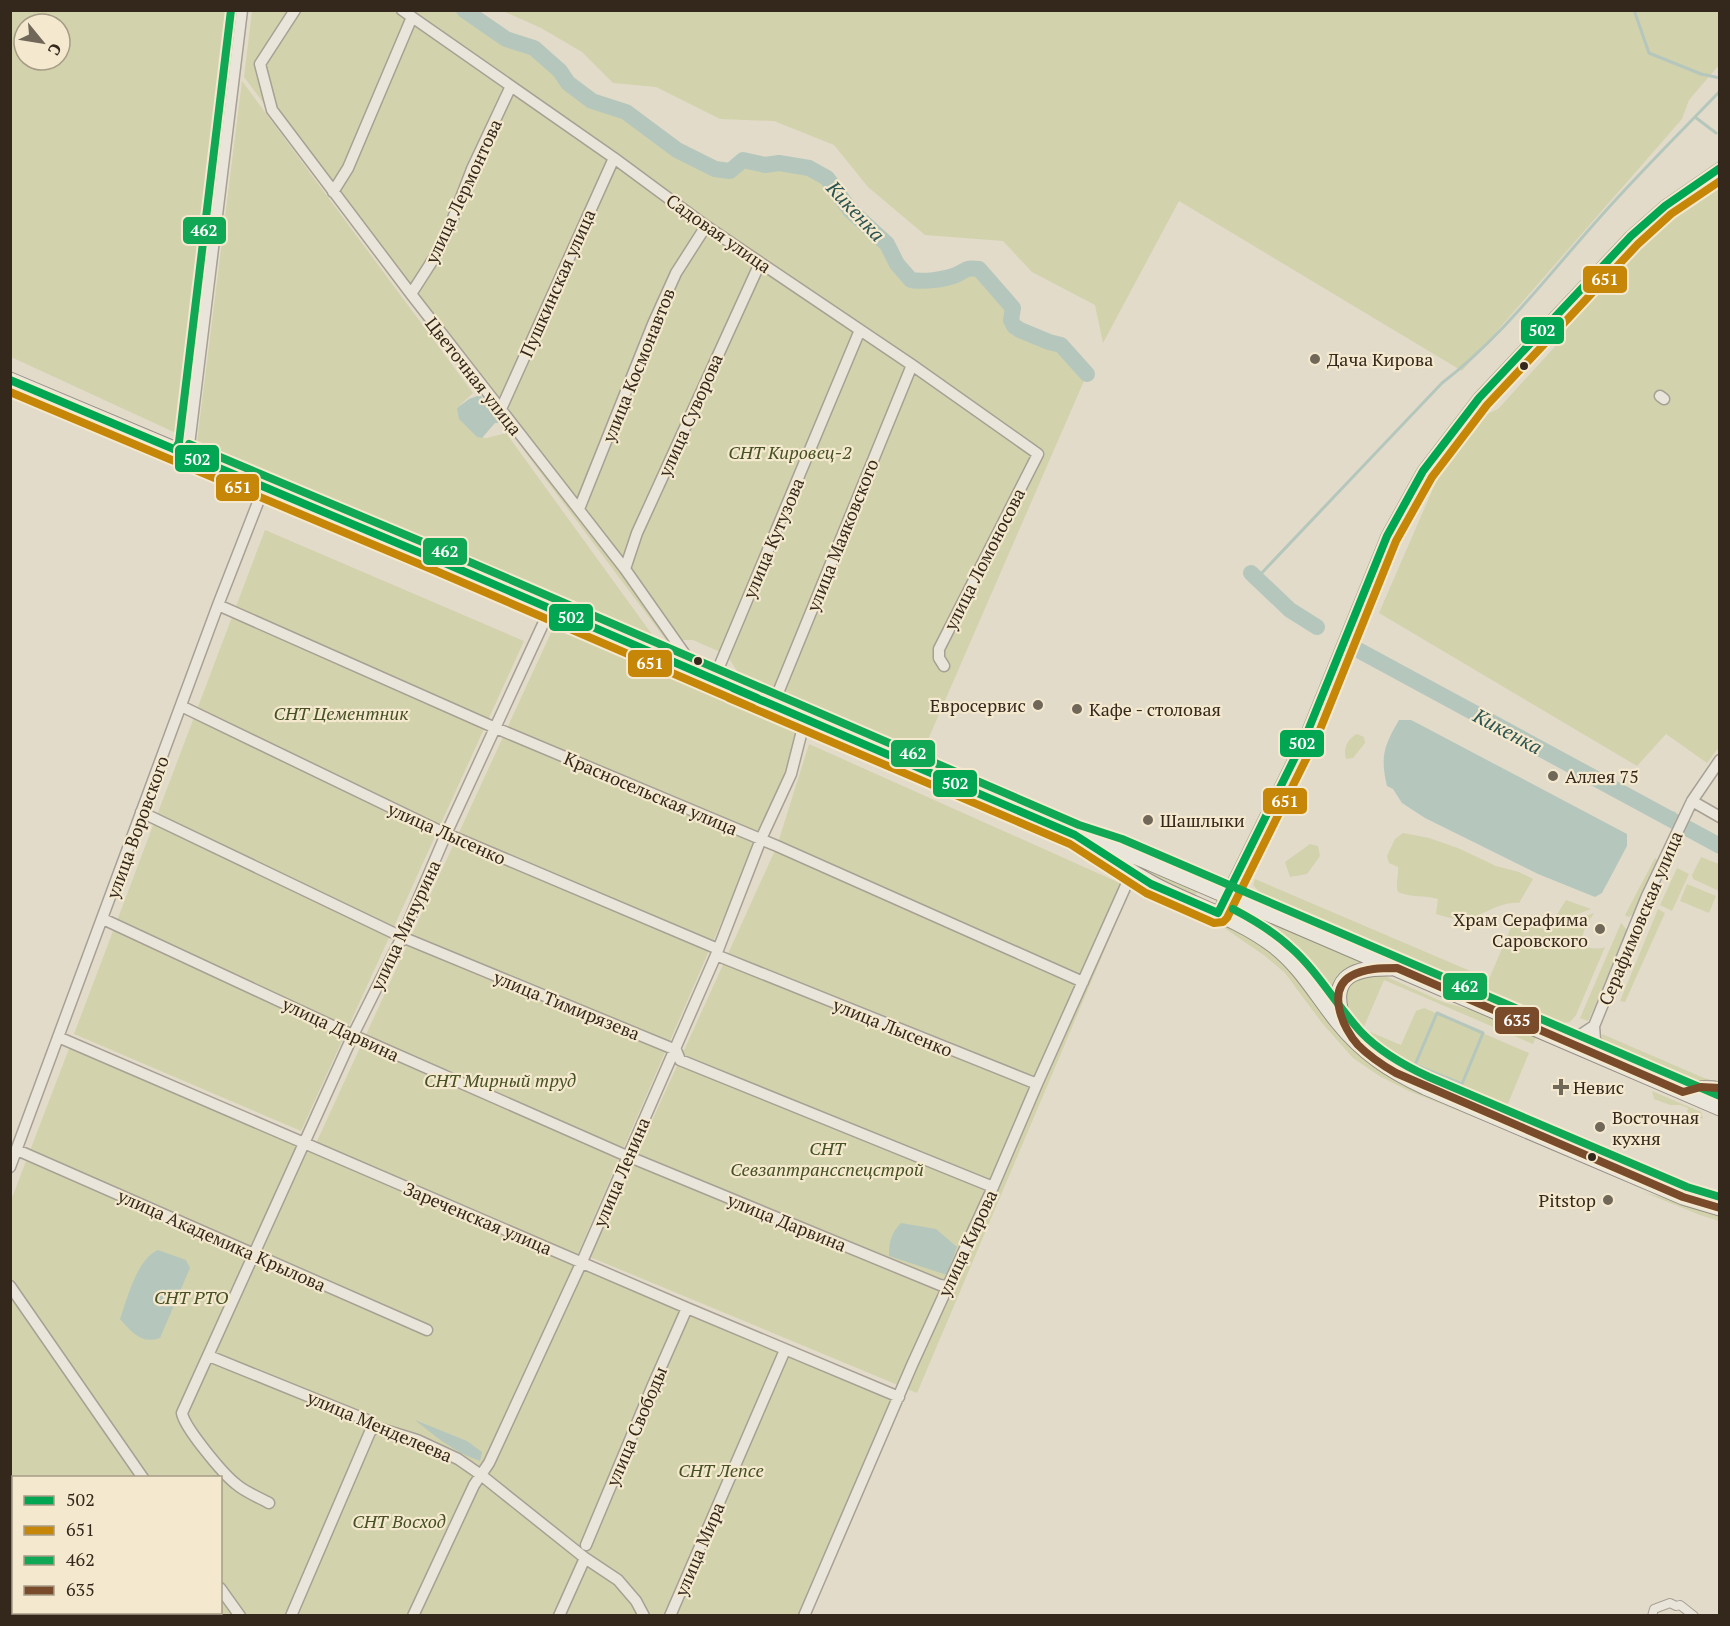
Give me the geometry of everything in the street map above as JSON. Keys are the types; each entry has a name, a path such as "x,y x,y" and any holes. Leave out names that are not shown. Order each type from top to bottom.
{"main road":[{"path":"10,380 550,609 681,658 714,679 805,719 1075,835 1118,849 1719,1108"},
{"path":"1075,835 1151,884 1218,913 1255,933 1286,956 1352,1038 1381,1064 1402,1077 1683,1197 1719,1208"},
{"path":"1352,1038 1339,1010 1337,998 1340,985 1348,976 1358,971 1370,968 1396,968"}],"street":[{"path":"186,454 242,10"},
{"name":"Цветочная улица","path":"294,10 260,64 272,110 411,294 626,569 681,658"},
{"name":"Садовая улица","path":"402,10 614,158 706,226 912,365 1038,454"},
{"path":"333,192 348,168 412,17"},
{"name":"улица Лермонтова","path":"411,294 436,255 472,169 511,86"},
{"name":"Пушкинская улица","path":"501,409 614,158"},
{"path":"1218,913 1307,733 1387,536 1423,471 1479,398 1631,237 1665,206 1719,168"},
{"name":"улица Космонавтов","path":"579,509 676,273 706,226"},
{"name":"улица Суворова","path":"626,569 637,533 760,263"},
{"name":"улица Кутузова","path":"714,679 860,330"},
{"name":"улица Маяковского","path":"773,705 912,365"},
{"name":"улица Ломоносова","path":"944,666 939,658 939,649 1038,454"},
{"name":"улица Воровского","path":"10,1167 218,605 264,487"},
{"name":"Красносельская улица","path":"218,605 495,727 761,839 1083,982"},
{"name":"улица Мичурина","path":"269,1503 236,1485 202,1446 183,1420 182,1413 353,1035 402,936 446,834 550,609"},
{"name":"улица Лысенко","path":"181,706 446,834 717,952 1036,1084"},
{"name":"улица Ленина","path":"413,1616 454,1526 489,1463 582,1263 627,1156 676,1050 761,839 790,774 805,719"},
{"name":"Серафимовская улица","path":"1612,1061 1595,1040 1594,1026 1675,835 1719,760"},
{"path":"1690,806 1719,817"},
{"name":"улица Тимирязева","path":"141,812 402,936 676,1050 680,1060 993,1187"},
{"name":"улица Кирова","path":"804,1616 1036,1084 1132,872"},
{"name":"улица Дарвина","path":"103,919 353,1035 627,1156 947,1286"},
{"name":"Серафимовская улица","path":"1559,1038 1576,1038 1594,1026"},
{"name":"Зареченская улица","path":"58,1037 899,1397"},
{"path":"1683,1092 1709,1085 1719,1088"},
{"name":"улица Академика Крылова","path":"17,1150 427,1330"},
{"path":"10,1286 141,1476"},
{"name":"улица Свободы","path":"585,1545 687,1308"},
{"name":"улица Мира","path":"670,1616 785,1350"},
{"name":"улица Менделеева","path":"209,1356 367,1420 375,1427 417,1440 458,1459 585,1558 618,1580 636,1601 644,1616"},
{"path":"291,1616 370,1432 375,1427"},
{"path":"560,1616 585,1558"},
{"path":"222,1591 240,1616"},
{"path":"1652,1616 1654,1609 1670,1603 1680,1605 1694,1616"}],"green space":[{"path":"11,10 231,11 213,122 178,434 11,357"},
{"path":"1719,10 1719,65 1689,100 1682,119 1462,371 1179,201 1103,343 1095,305 1032,272 1003,241 925,235 868,187 834,145 774,121 720,119 656,87 613,83 582,52 541,28 503,11"},
{"name":"СНТ Кировец-2","path":"252,11 462,11 506,39 534,49 560,71 568,83 592,101 626,112 677,150 715,168 730,171 743,160 764,165 779,163 809,168 827,178 850,210 887,244 897,264 911,280 932,280 955,275 968,267 979,269 1017,303 1011,320 1014,326 1061,345 1087,374 923,751 737,671 727,655 693,640 666,640 244,77"},
{"path":"242,81 473,393 457,408 477,437 487,438 506,433 659,644 197,442"},
{"path":"1719,184 1720,746 1707,763 1666,734 1637,766 1379,613 1435,484 1454,453 1485,415 1498,409 1561,340 1569,324 1647,238 1680,209"},
{"name":"СНТ Цементник","path":"265,530 524,641 301,1131 74,1034"},
{"path":"555,624 799,728 786,773 573,1265 785,1350 903,1402 810,1615 11,1615 10,1203 70,1046 312,1152"},
{"path":"1341,673 1339,686 1320,731 1274,825 1275,814"},
{"path":"1357,734 1364,737 1365,743 1353,758 1346,759 1347,745"},
{"name":"СНТ Севзаптрансспецстрой","path":"809,744 1131,888 917,1393 590,1257 777,846"},
{"path":"1403,833 1429,838 1458,848 1496,866 1519,872 1533,879 1519,903 1504,905 1468,918 1460,919 1436,914 1438,899 1398,892 1398,867 1389,863 1387,856 1395,839"},
{"path":"1125,844 1224,884 1485,995 1442,983"},
{"path":"1310,844 1318,846 1320,856 1307,874 1290,877 1285,862"},
{"path":"1121,857 1199,891 1193,896 1165,884"},
{"path":"1701,857 1719,864 1719,891 1693,879 1692,875"},
{"path":"1655,858 1657,860 1633,915 1628,917 1625,915"},
{"path":"1677,868 1689,874 1672,911 1660,905"},
{"path":"1255,879 1489,979 1514,920 1519,917 1548,931 1594,913 1584,930 1583,941 1590,948 1605,947 1576,1015 1570,1022 1562,1023 1262,895 1253,885"},
{"path":"1687,884 1716,896 1709,913 1680,901"},
{"path":"1566,900 1591,909 1551,924"},
{"path":"1658,909 1665,913 1625,1002 1620,1001"},
{"path":"1261,917 1363,963 1334,993 1331,1001 1306,969 1279,941 1256,926"},
{"path":"1210,918 1243,933 1288,967 1336,1030 1494,1125 1409,1091 1381,1077 1353,1058 1322,1023 1285,973 1265,956"},
{"path":"1621,923 1627,930 1593,1010 1588,1021 1580,1018"},
{"path":"1375,973 1443,1002 1486,1014 1537,1035 1533,1044 1384,980 1363,1029 1401,1045 1416,1011 1424,1008 1529,1053 1504,1113 1463,1096 1409,1068 1362,1034 1348,1016 1344,997 1350,982"},
{"path":"1602,1034 1711,1081 1692,1083 1680,1080 1608,1048 1603,1043"},
{"path":"1652,1091 1701,1112 1703,1119 1687,1112 1688,1108 1654,1099"},
{"path":"1643,1192 1719,1214 1719,1221 1700,1215"}],"shaded area":[{"path":"480,395 502,423 495,423 482,438 477,437 459,419 457,408 469,399"},
{"path":"1399,720 1411,720 1417,723 1627,834 1627,846 1602,893 1595,897 1538,874 1425,818 1402,803 1393,789 1387,786 1384,767 1387,744"},
{"path":"901,1223 936,1229 957,1247 947,1275 889,1256 891,1238"},
{"path":"158,1250 186,1260 190,1268 160,1338 147,1340 137,1336 120,1319 139,1271 144,1262"},
{"path":"415,1420 467,1441 482,1452 480,1461 454,1449"}],"waterway":[{"name":"Кикенка","path":"464,10 506,39 534,48 560,71 568,83 592,101 626,112 677,150 715,169 730,171 743,160 765,165 779,163 809,168 827,178 850,210 887,244 897,264 911,280 939,279 969,269 979,269 1013,308 1011,320 1014,326 1061,345 1087,374"},
{"path":"1634,10 1649,53 1701,74 1720,78"},
{"path":"1256,579 1442,383 1503,328 1625,190 1720,91"},
{"path":"1695,117 1716,133"},
{"name":"Кикенка","path":"1251,573 1290,610 1317,627"},
{"name":"Кикенка","path":"1360,651 1720,846"},
{"path":"1671,818 1674,813"},
{"path":"1437,1013 1483,1033 1462,1084 1415,1065 1437,1013"}],"transit line":[{"name":"462","path":"175,450 179,442 231,10"},
{"name":"502","path":"733,688 1075,835 1151,884 1218,913 1307,733 1387,536 1423,471 1479,398 1631,236 1665,206 1720,168"},
{"name":"651","path":"729,698 1070,844 1146,893 1214,923 1223,922 1317,737 1396,541 1432,477 1487,405 1638,244 1671,214 1720,181"},
{"name":"502","path":"10,380 440,561 757,698"},
{"name":"651","path":"10,392 436,571 753,708"},
{"name":"462","path":"189,444 444,551 1079,825 1122,839 1720,1096"},
{"name":"462","path":"1233,909 1263,926 1300,956 1361,1032 1376,1046 1402,1063 1429,1077 1687,1187 1720,1197"},
{"name":"635","path":"1720,1088 1701,1087 1683,1092 1397,968 1356,973 1344,982 1339,990 1339,1010 1352,1038 1371,1057 1396,1073 1683,1197 1720,1208"}],"place":[{"name":"Дача Кирова","path":"1315,359"},
{"name":"Евросервис","path":"1038,705"},
{"name":"Кафе - столовая","path":"1077,709"},
{"name":"Аллея 75","path":"1553,776"},
{"name":"Шашлыки","path":"1148,820"},
{"name":"Храм Серафима Саровского","path":"1600,929"},
{"name":"Невис","path":"1561,1087"},
{"name":"Восточная кухня","path":"1600,1127"},
{"name":"Pitstop","path":"1608,1200"}],"park label":[{"name":"СНТ Мирный труд","path":"500,1080"},
{"name":"СНТ РТО","path":"191,1297"},
{"name":"СНТ Лепсе","path":"721,1470"},
{"name":"СНТ Восход","path":"399,1521"}]}
